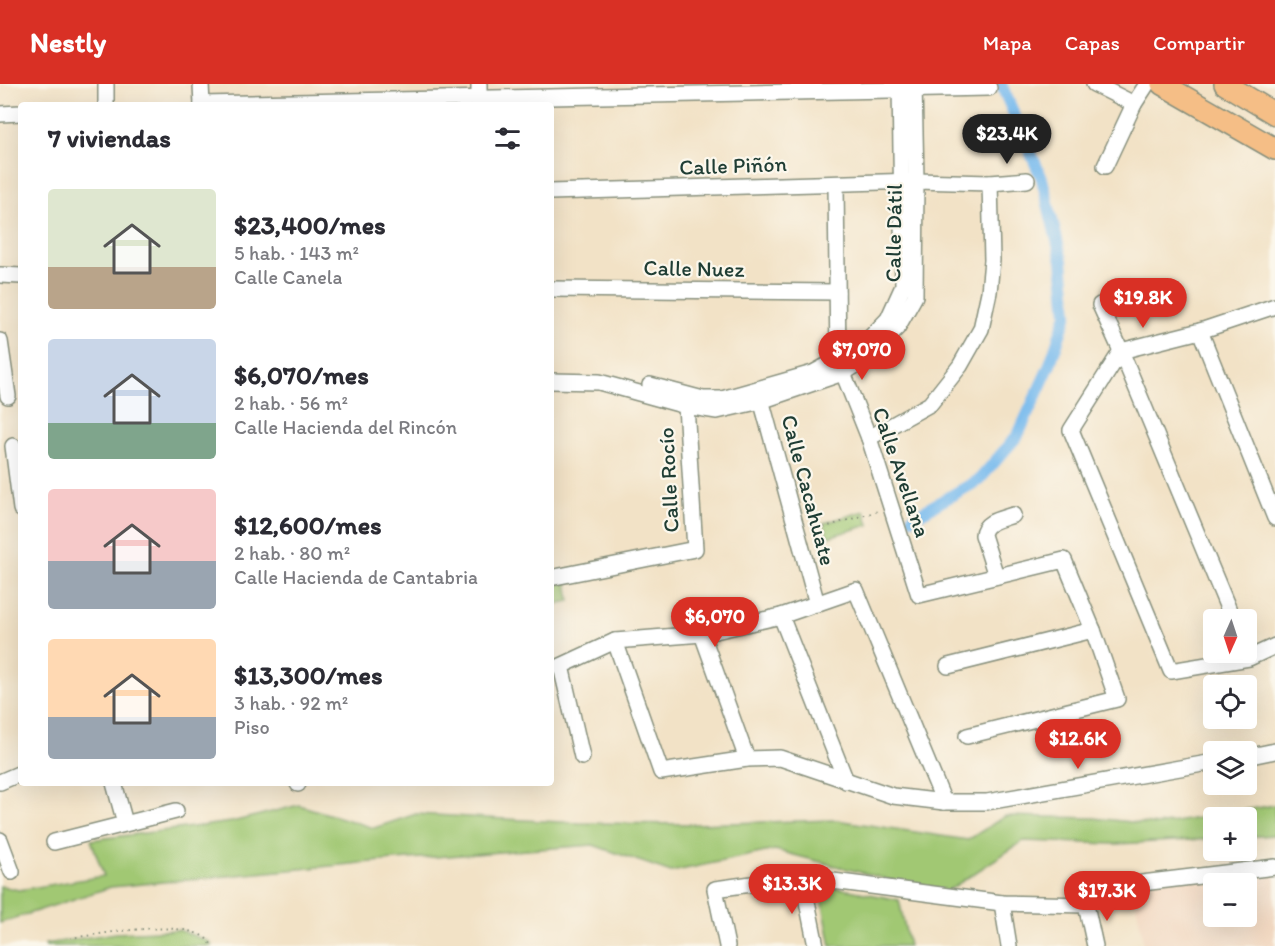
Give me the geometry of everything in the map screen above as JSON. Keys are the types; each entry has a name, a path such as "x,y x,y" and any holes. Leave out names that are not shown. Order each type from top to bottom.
{"highway":[{"path":"1162,84 1275,149"},
{"path":"1225,84 1261,101"}],"street":[{"path":"106,84 106,102"},
{"path":"201,84 202,102"},
{"path":"479,84 479,102 907,87 989,88"},
{"path":"1094,84 1134,104"},
{"path":"1105,166 1134,104 1147,84"},
{"name":"Calle Dátil","path":"554,381 599,382 686,406 717,411 813,373 841,367 888,319 903,286 909,182 907,87"},
{"path":"0,114 18,113"},
{"name":"Calle Piñón","path":"554,192 909,182 990,183 1027,180"},
{"path":"869,438 930,404 960,366 981,329 989,292 992,260 990,183"},
{"name":"Calle Avellana","path":"836,185 837,292 841,367 869,438 919,595 996,576"},
{"path":"0,275 18,276"},
{"name":"Calle Nuez","path":"554,289 837,292"},
{"path":"1100,305 1228,609"},
{"path":"1210,663 1171,671 1071,430 1121,351 1200,332 1275,306"},
{"path":"1200,332 1275,518"},
{"path":"0,341 10,396"},
{"name":"Calle Dátil","path":"554,372 609,375 703,399 760,395"},
{"name":"Calle Cacahuate","path":"760,395 817,604"},
{"name":"Calle Rocío","path":"554,577 694,549 686,406"},
{"path":"13,446 18,473"},
{"path":"967,736 1117,699 1093,630 1064,560 996,576 983,529 987,524 1013,515"},
{"path":"582,757 561,666 615,641 702,634 781,616 856,590 944,802"},
{"path":"781,616 846,781"},
{"path":"948,666 1093,630"},
{"path":"702,634 747,759"},
{"path":"615,641 662,772 747,759 780,758 892,796 944,802 987,802 1203,764"},
{"path":"1257,652 1275,646"},
{"path":"1257,754 1275,752"},
{"path":"0,782 18,773"},
{"path":"115,786 125,823"},
{"path":"54,842 176,811"},
{"path":"0,840 12,872"},
{"path":"1142,883 1275,867"},
{"path":"802,877 816,946"},
{"path":"727,946 715,889 802,877 1002,903 1086,905 1095,946"},
{"path":"1002,903 1010,946"}],"path":[{"path":"798,535 891,507"},
{"path":"70,939 182,928 202,935 210,940 212,946"}],"shaded area":[{"path":"1275,864 1275,946 1144,946 1132,883 1203,874 1203,927 1257,927 1257,873 1207,873"}],"green space":[{"path":"865,511 869,525 828,537 824,523"},
{"path":"567,582 570,601 554,604 554,584"},
{"path":"299,805 374,828 416,814 579,823 695,824 836,820 968,840 1005,816 1094,818 1158,825 1203,817 1203,840 1116,844 1023,841 943,894 775,850 671,872 593,845 382,861 111,887 0,923 0,886 19,890 104,876 91,840 232,822"},
{"path":"1275,805 1275,835 1257,836 1257,808"},
{"path":"819,884 899,900 909,946 831,946"},
{"path":"179,930 210,942 212,946 46,946 45,944 116,933"}],"waterway":[{"path":"912,518 979,480 1018,435 1049,367 1067,314 1062,261 1042,179 1001,84"}]}
